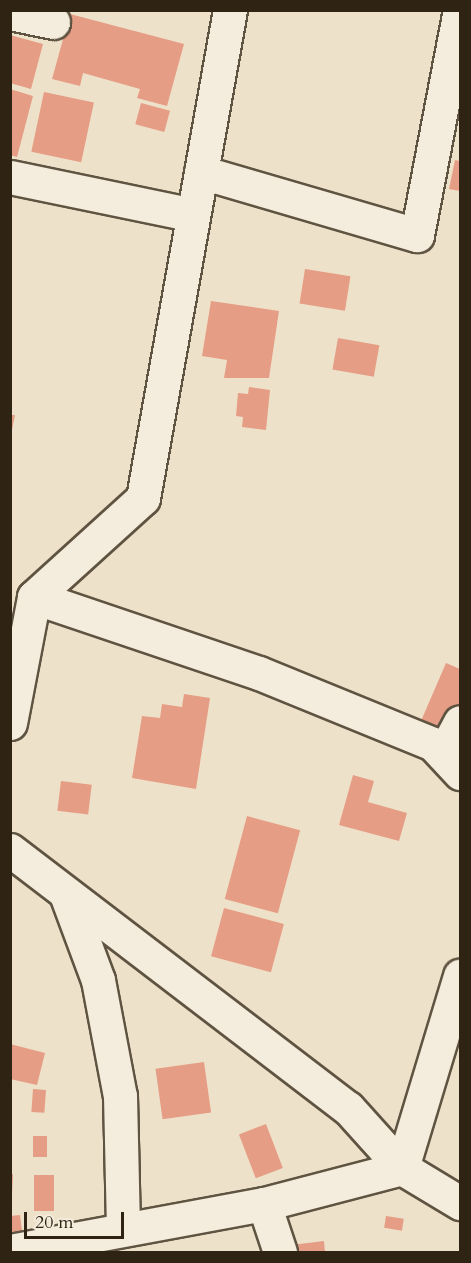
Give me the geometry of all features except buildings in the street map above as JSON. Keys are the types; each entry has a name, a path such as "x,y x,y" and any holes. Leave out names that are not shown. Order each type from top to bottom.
{"street":[{"path":"10,723 34,597 143,498 230,10"},
{"path":"201,172 417,235 460,10"},
{"path":"10,13 53,22"},
{"path":"10,177 193,215"},
{"path":"34,597 259,673 433,744 452,764"},
{"path":"452,764 460,722"},
{"path":"10,850 348,1108 402,1168 460,1203"},
{"path":"66,894 98,980 120,1096 123,1229"},
{"path":"402,1168 460,976"},
{"path":"10,1251 264,1204 402,1168"},
{"path":"264,1204 280,1252"}]}
